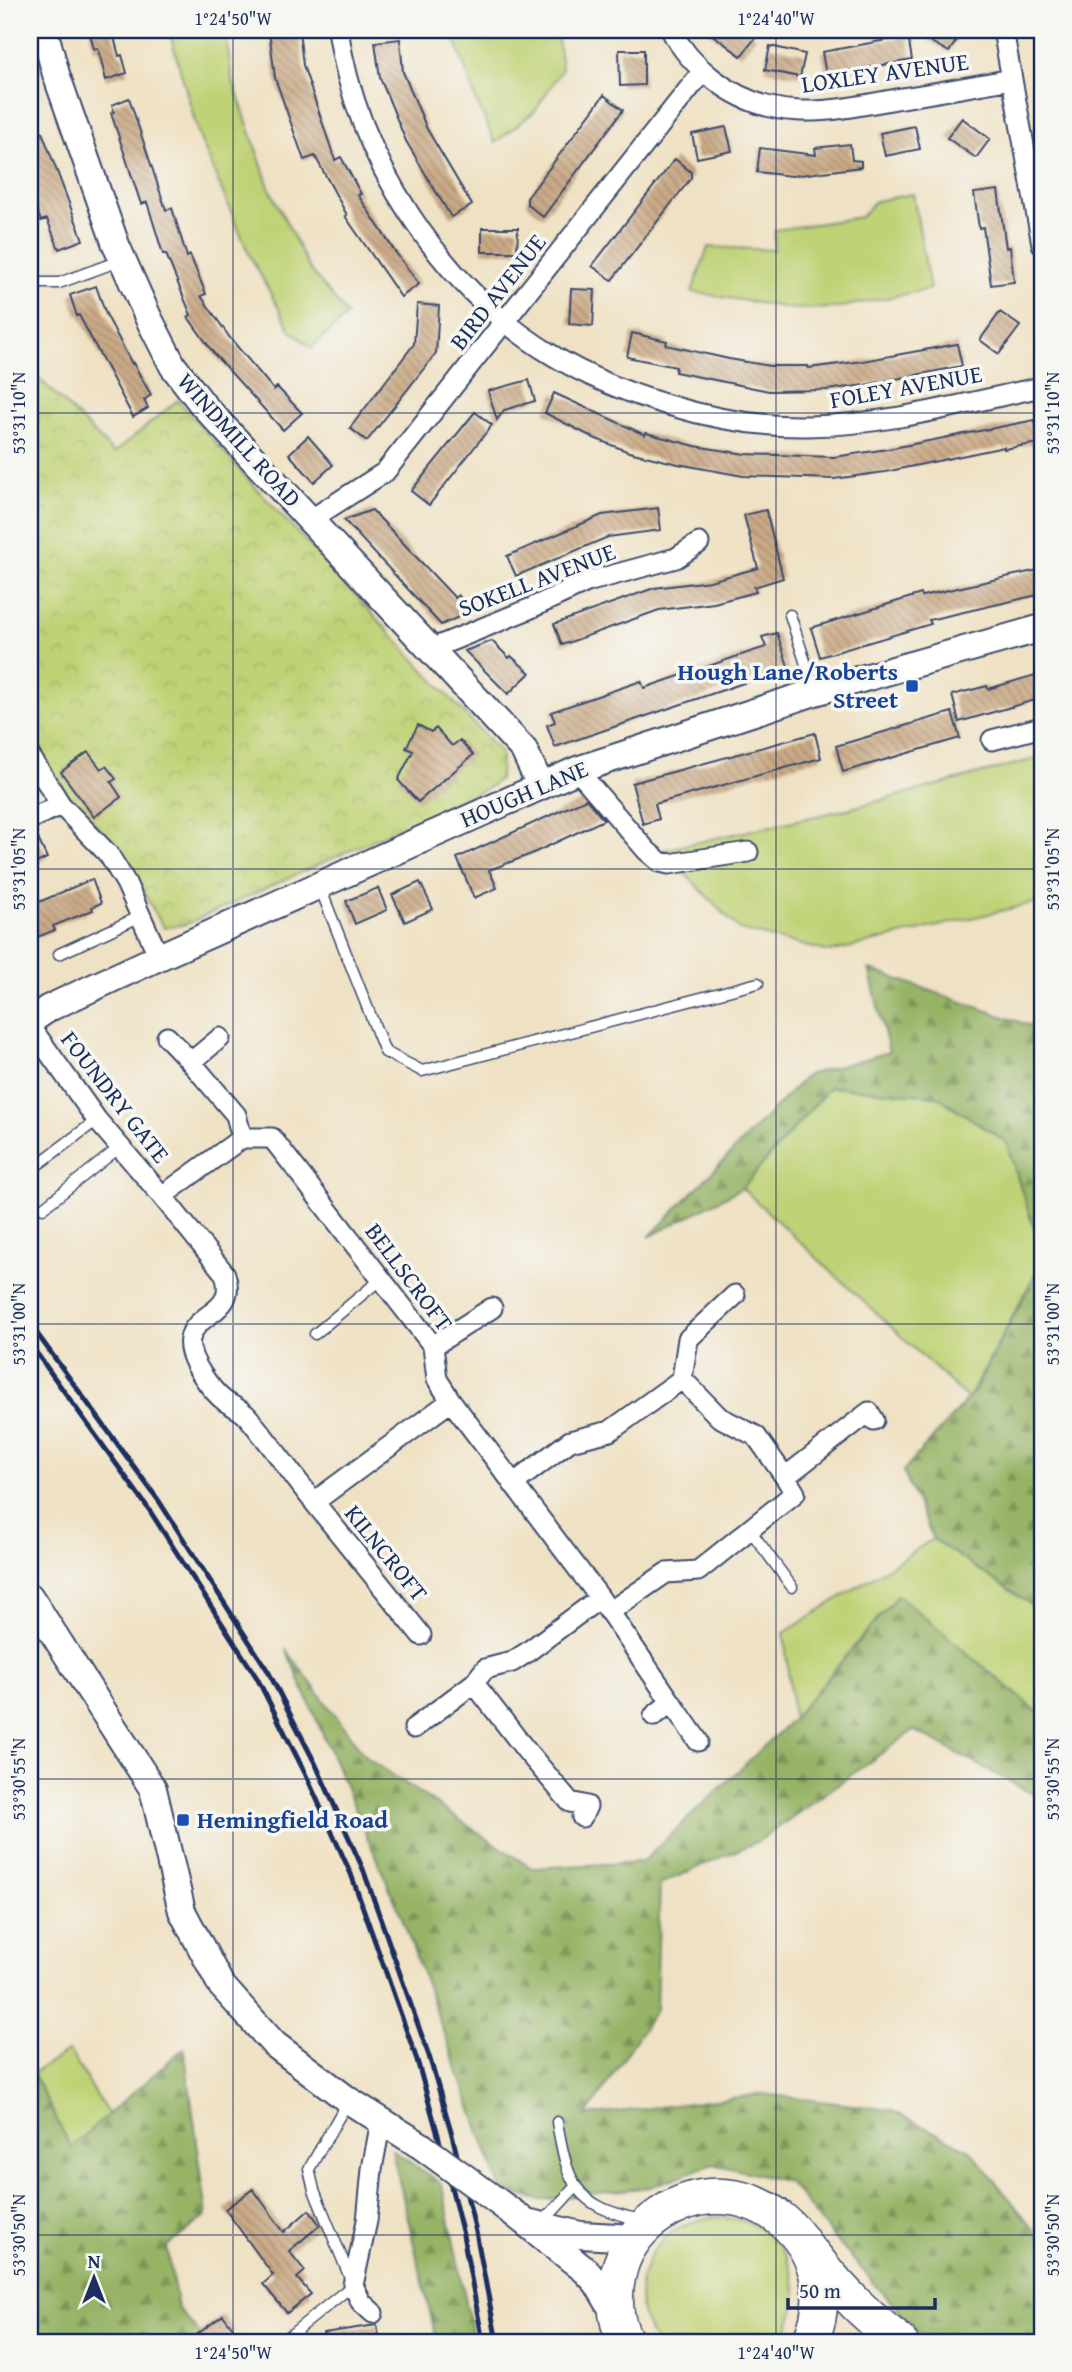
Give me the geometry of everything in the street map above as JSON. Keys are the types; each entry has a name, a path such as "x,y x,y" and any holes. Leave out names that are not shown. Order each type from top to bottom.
{"highway":[{"path":"621,2334 615,2296 618,2275 624,2256 642,2230 670,2208 693,2199 718,2196 743,2199 766,2208 786,2222 828,2276 860,2309 900,2342"},
{"path":"803,2241 819,2284 820,2307 810,2342"}],"street":[{"name":"WINDMILL ROAD","path":"44,30 56,74 122,259 173,366 203,405 524,750 540,785"},
{"name":"FOLEY AVENUE","path":"338,30 352,94 368,137 388,180 431,244 465,283 505,322 550,354 594,378 698,414 750,423 807,426 895,419 1042,387"},
{"name":"LOXLEY AVENUE","path":"671,30 690,58 703,71 727,90 750,103 770,109 802,113 837,110 1012,79"},
{"path":"1003,30 1042,244"},
{"name":"BIRD AVENUE","path":"310,520 385,472 703,71"},
{"name":"SOKELL AVENUE","path":"431,649 587,582 676,558 699,543"},
{"name":"HOUGH LANE","path":"30,1024 49,1008 540,785 815,692 1042,628"},
{"path":"992,740 1042,727"},
{"path":"30,756 61,805 109,855 126,883 159,957"},
{"path":"577,771 647,851 660,862 679,863 748,852"},
{"path":"30,819 61,805"},
{"name":"FOUNDRY GATE","path":"30,1024 97,1120 225,1274 227,1294 222,1305 193,1331 189,1342 190,1353 198,1369 218,1394 245,1414 314,1502"},
{"path":"167,1037 236,1115 242,1138"},
{"path":"191,1062 220,1038"},
{"name":"FOUNDRY GATE","path":"162,1196 242,1138"},
{"name":"BELLSCROFT","path":"242,1138 272,1138 433,1346 438,1379 450,1401 604,1605 698,1741"},
{"path":"513,1483 570,1441 610,1431 682,1379 688,1339 735,1295"},
{"path":"433,1346 492,1308"},
{"path":"414,1728 474,1683 485,1669 512,1662 604,1605 666,1573 698,1571 795,1493 756,1436 719,1417 682,1379"},
{"name":"KILNCROFT","path":"421,1635 314,1502 450,1401"},
{"path":"785,1477 869,1412 874,1420"},
{"path":"30,1597 153,1789 182,1911 221,1985 274,2044 348,2100 420,2146 526,2220 586,2271 597,2283 621,2334"},
{"path":"474,1683 570,1802 587,1806 582,1817"},
{"path":"654,1716 671,1702"},
{"path":"373,2313 361,2302 353,2285 368,2221 372,2169 381,2120"},
{"path":"526,2220 580,2235 642,2230"}],"lane":[{"path":"30,274 33,283 59,283 122,259"},
{"path":"790,615 815,692"},
{"path":"319,885 385,1052 422,1072 758,983"},
{"path":"59,954 141,916"},
{"path":"32,1169 97,1120"},
{"path":"43,1208 120,1147"},
{"path":"314,1334 381,1279"},
{"path":"750,1530 792,1587"},
{"path":"282,2342 353,2285 314,2190 309,2169 348,2100"},
{"path":"557,2122 565,2164 575,2188 588,2201 642,2230"},
{"path":"526,2220 575,2188"}],"green space":[{"path":"169,30 225,30 232,78 269,187 309,268 347,315 312,348 291,331 248,252 199,136"},
{"path":"452,30 557,30 562,69 535,111 495,143 476,100"},
{"path":"913,194 930,289 837,308 794,309 692,292 708,247 774,250 775,230 861,217 875,201"},
{"path":"30,369 114,453 178,400 501,753 500,778 490,787 187,924 164,928 116,845 72,801 30,737"},
{"path":"1042,757 1042,901 830,952 740,930 662,850 852,808"},
{"path":"869,969 1042,1030 1042,1253 1006,1142 937,1096 830,1087 742,1188 649,1237 807,1075 889,1052"},
{"path":"830,1087 937,1096 1006,1142 1042,1253 1042,1261 968,1399 742,1188"},
{"path":"1042,1262 1042,1612 933,1539 903,1471 974,1392"},
{"path":"933,1539 1042,1612 1042,1716 898,1595 793,1719 784,1633"},
{"path":"898,1595 1042,1716 1042,1799 914,1730 759,1841 660,1884 656,2009 586,2116 764,2094 891,2110 970,2150 1042,2239 1042,2342 934,2342 917,2331 835,2239 789,2182 713,2164 650,2187 539,2200 501,2190 401,1915 286,1649 366,1757 531,1868 642,1862 793,1719"},
{"path":"184,2048 207,2215 167,2247 178,2309 208,2342 30,2342 30,2068 71,2147"},
{"path":"69,2051 115,2125 71,2152 30,2075"},
{"path":"392,2150 442,2184 474,2342 437,2342"},
{"path":"711,2217 753,2224 771,2237 782,2250 794,2281 795,2297 788,2329 778,2342 657,2342 649,2330 643,2317 640,2288 648,2260 656,2247 671,2233 687,2224"}],"building":[{"path":"89,30 112,30 127,73 106,80 98,48 94,49"},
{"path":"269,30 299,30 303,65 335,160 341,157 361,194 358,195 419,284 401,297 345,216 347,215 315,156 304,160 275,78"},
{"path":"706,30 746,30 756,37 741,56"},
{"path":"963,30 949,52 919,35"},
{"path":"908,36 912,60 826,75 822,52"},
{"path":"400,39 403,72 427,129 472,205 451,217 406,141 380,78 375,42"},
{"path":"770,46 805,54 800,77 765,70"},
{"path":"619,50 644,50 644,85 620,86"},
{"path":"604,95 623,110 543,217 527,204 527,198"},
{"path":"129,98 166,210 172,208 187,257 190,255 206,294 201,296 230,338 274,390 277,387 302,413 283,430 215,355 188,317 191,315 166,254 163,254 147,202 141,204 111,113 114,112 112,105"},
{"path":"962,118 990,139 976,158 947,138"},
{"path":"915,126 920,149 885,156 880,133"},
{"path":"726,127 732,151 697,158 692,134"},
{"path":"42,132 83,240 59,249 47,219 41,221 30,191 30,137"},
{"path":"850,144 852,160 861,161 861,167 792,176 757,172 760,148 816,155 815,148"},
{"path":"675,159 691,172 691,178 612,280 592,266"},
{"path":"998,190 1014,282 991,285 983,227 979,228 974,193"},
{"path":"482,228 518,228 517,252 482,252"},
{"path":"96,286 106,314 151,395 144,400 148,408 133,417 79,315 77,316 70,295"},
{"path":"571,289 595,290 593,326 569,324"},
{"path":"417,304 439,306 436,353 367,441 350,428 414,344"},
{"path":"1000,312 1020,326 999,354 980,340"},
{"path":"632,333 667,341 666,345 729,359 770,366 808,368 957,344 962,366 865,385 826,390 769,391 675,372 676,367 627,357"},
{"path":"529,380 535,401 504,410 497,420 488,391"},
{"path":"554,393 645,435 646,433 695,446 745,454 834,457 1035,420 1039,443 1004,447 885,472 834,479 743,476 629,452 594,438 545,413"},
{"path":"475,412 492,425 429,505 411,491"},
{"path":"308,436 333,465 314,482 289,454"},
{"path":"658,508 661,530 608,537 516,576 507,556 602,515"},
{"path":"372,510 455,598 458,595 472,611 441,625 344,520"},
{"path":"766,510 783,578 754,587 756,592 714,603 659,610 562,645 554,624 654,588 710,581 758,568 744,515"},
{"path":"1042,569 1042,594 929,620 931,624 820,657 811,628 921,594 922,596"},
{"path":"777,633 792,678 780,682 776,672 555,747 547,725 555,722 551,712 641,681 644,688 766,647 762,637"},
{"path":"492,641 530,673 508,694 465,651"},
{"path":"1042,673 1042,698 959,722 952,695 987,686 988,689"},
{"path":"952,712 960,738 843,772 836,746"},
{"path":"418,725 431,732 436,728 452,746 460,740 473,755 418,802 398,780 413,751 406,748"},
{"path":"815,733 821,758 655,804 659,819 643,824 632,783"},
{"path":"88,752 101,769 106,766 116,779 111,782 121,797 94,817 61,772"},
{"path":"586,799 604,820 529,855 489,870 497,888 474,898 457,858"},
{"path":"34,830 47,858 30,866 30,831"},
{"path":"92,879 101,903 92,907 93,910 53,926 55,930 30,940 30,906"},
{"path":"420,882 433,909 405,922 392,895"},
{"path":"378,888 387,910 355,924 346,901"},
{"path":"253,2189 284,2232 309,2210 320,2225 289,2251 305,2271 297,2278 311,2294 287,2313 263,2284 273,2275 225,2209"},
{"path":"223,2315 235,2331 220,2342 187,2342"},
{"path":"377,2325 380,2342 323,2342 323,2333"}],"railway":[{"path":"30,1324 159,1501 268,1671 316,1765 363,1869 429,2056 476,2232 497,2342"},
{"path":"30,1344 148,1508 257,1678 304,1771 351,1874 417,2060 463,2235 483,2342"}],"place":[{"name":"Hough Lane/Roberts Street","path":"912,686"},
{"name":"Hemingfield Road","path":"183,1820"}]}
